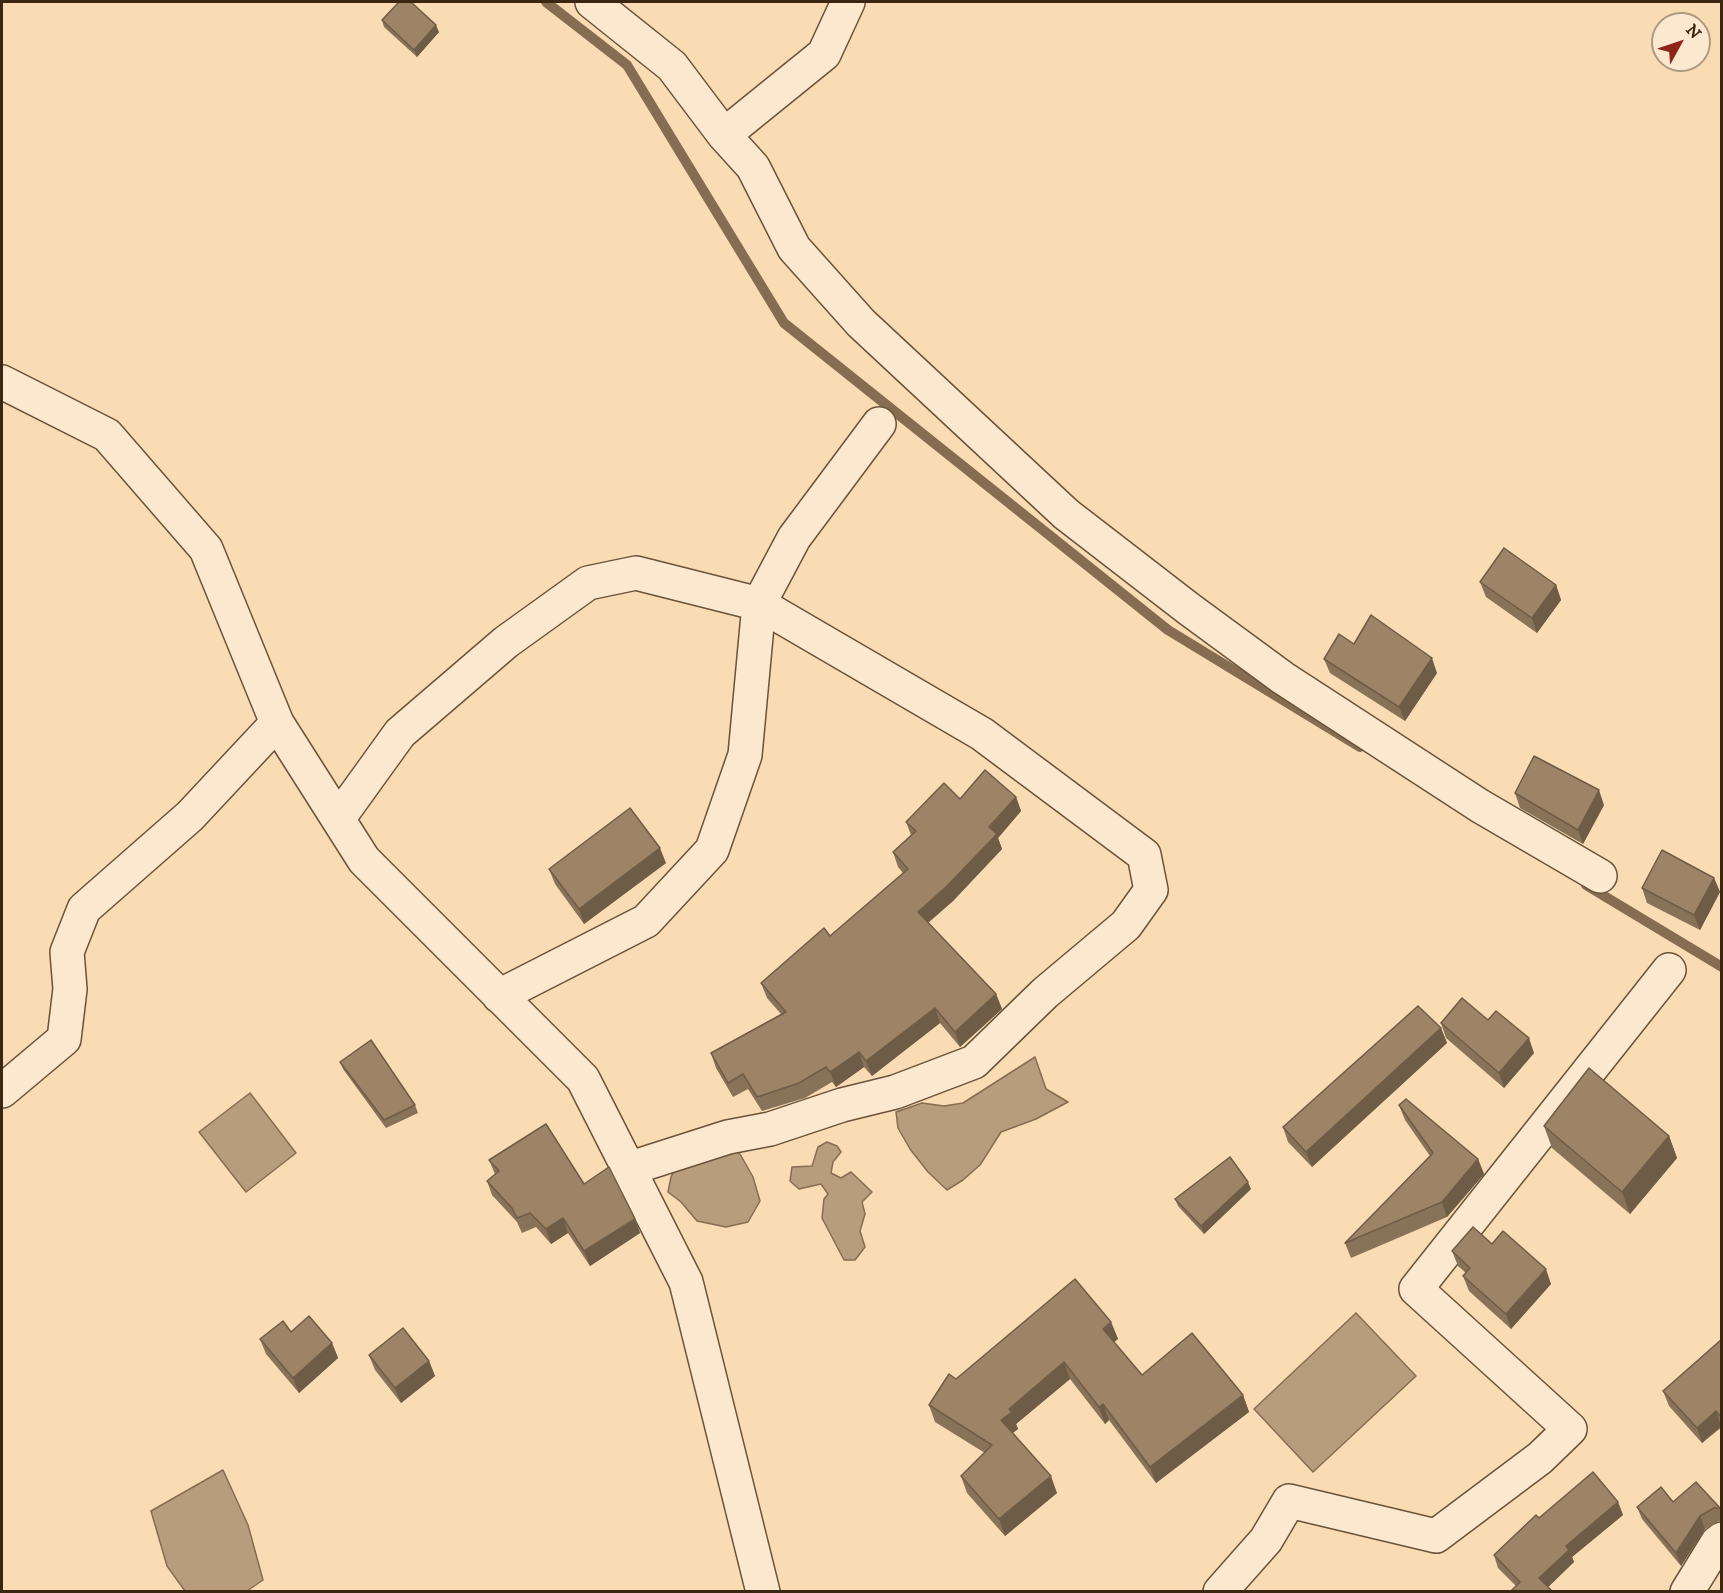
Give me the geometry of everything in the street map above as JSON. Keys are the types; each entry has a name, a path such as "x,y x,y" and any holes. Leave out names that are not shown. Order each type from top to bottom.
{"street":[{"path":"592,2 672,66 724,135 753,167 794,248 861,323 1066,514 1283,678 1471,800 1600,876"},
{"path":"724,135 824,54 848,2"},
{"path":"2,382 107,435 206,549 277,723 363,860 583,1079 686,1282 763,1592"},
{"path":"499,996 646,921 712,850 745,755 759,604 794,538 879,424"},
{"path":"338,819 400,733 506,642 588,583 636,573 759,604 982,734 1144,855 1151,890 1126,925 1045,993 974,1062 895,1092 842,1105 770,1129 728,1137 628,1169"},
{"path":"2,1091 64,1039 70,989 67,952 84,909 190,816 277,723"},
{"path":"1220,1592 1266,1540 1289,1501 1436,1536 1540,1458 1570,1429 1416,1289 1669,970"},
{"path":"1687,1592 1717,1543 1722,1539"}],"shaded area":[{"path":"1035,1057 1046,1089 1068,1102 1036,1119 1001,1132 980,1165 947,1190 928,1172 910,1149 898,1128 896,1112 922,1103 944,1106 963,1103"},
{"path":"250,1093 296,1153 246,1192 199,1132"},
{"path":"727,1142 740,1154 753,1177 760,1201 748,1222 726,1227 697,1221 681,1202 668,1192 671,1177 679,1160"},
{"path":"827,1142 837,1146 841,1152 833,1162 831,1173 841,1178 851,1172 872,1192 862,1202 865,1214 860,1231 865,1247 855,1260 844,1260 822,1218 824,1199 828,1194 821,1184 799,1189 790,1181 792,1167 812,1166 818,1147"},
{"path":"1356,1313 1416,1376 1313,1472 1254,1409"},
{"path":"223,1470 248,1525 263,1580 247,1591 185,1591 167,1566 151,1511"}],"building":[{"path":"399,2 411,2 436,25 414,50 382,20"},
{"path":"1504,548 1556,585 1532,618 1480,582"},
{"path":"1371,615 1432,658 1399,707 1324,659 1339,634 1354,644"},
{"path":"1534,756 1599,790 1578,830 1515,793"},
{"path":"985,770 1016,797 989,827 997,834 947,886 918,912 996,994 955,1032 935,1008 866,1061 859,1052 830,1072 826,1067 799,1083 757,1097 743,1074 728,1083 711,1053 786,1012 761,983 824,928 830,936 908,869 893,852 916,831 906,822 944,783 960,799"},
{"path":"630,808 660,848 579,909 549,869"},
{"path":"1662,850 1714,878 1694,915 1642,888"},
{"path":"1462,998 1488,1020 1496,1011 1529,1038 1499,1073 1441,1023"},
{"path":"1418,1006 1441,1028 1306,1152 1283,1127"},
{"path":"371,1040 415,1105 384,1120 340,1062"},
{"path":"1589,1068 1669,1136 1622,1192 1544,1126"},
{"path":"1406,1099 1478,1159 1442,1202 1345,1243 1433,1153 1399,1105"},
{"path":"546,1124 584,1184 609,1167 635,1219 584,1251 563,1218 546,1229 530,1213 517,1218 512,1208 487,1181 499,1171 489,1160"},
{"path":"1230,1157 1248,1182 1201,1226 1175,1199"},
{"path":"1473,1227 1492,1244 1503,1231 1546,1269 1506,1314 1463,1276 1470,1268 1452,1251"},
{"path":"1075,1279 1111,1322 1103,1329 1142,1375 1192,1333 1243,1395 1150,1467 1103,1404 1099,1407 1064,1362 1009,1409 1012,1412 1001,1420 1051,1476 999,1519 961,1476 992,1445 929,1405 949,1374 956,1379"},
{"path":"309,1316 332,1343 293,1378 260,1339 283,1321 291,1332"},
{"path":"403,1328 429,1361 395,1388 369,1355"},
{"path":"1722,1339 1722,1418 1716,1411 1697,1428 1663,1391"},
{"path":"1593,1472 1618,1502 1566,1546 1569,1550 1539,1578 1553,1592 1510,1592 1520,1582 1494,1555 1536,1515 1539,1518"},
{"path":"1696,1482 1720,1508 1714,1508 1700,1516 1676,1553 1637,1507 1661,1487 1673,1502"}],"waterway":[{"path":"546,2 627,65 784,323 1168,630 1360,747"},
{"path":"1586,885 1722,967"}]}
